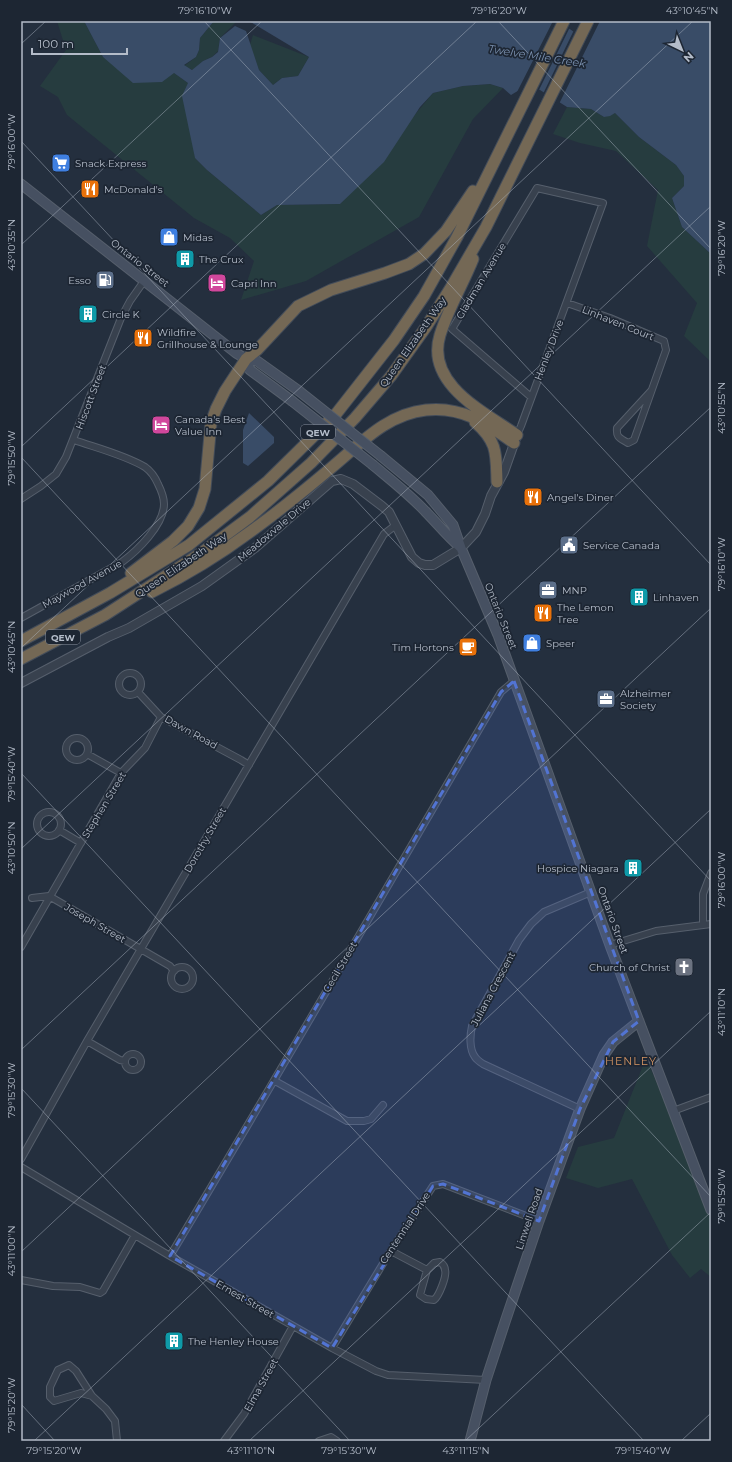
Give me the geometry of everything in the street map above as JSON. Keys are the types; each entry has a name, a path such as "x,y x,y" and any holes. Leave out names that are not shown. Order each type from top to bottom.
{"highway":[{"name":"Queen Elizabeth Way","path":"21,641 110,593 188,545 268,480 336,414 389,346 424,296 457,237 564,21"},
{"name":"Queen Elizabeth Way","path":"21,659 105,615 204,551 250,517 311,463 355,418 391,376 438,308 486,227 588,21"},
{"path":"21,635 130,574 173,541 188,526 199,508 205,489 209,435 213,416 225,391 246,359 257,350 298,306 331,290 409,264 424,254 446,231 462,209 512,125"},
{"path":"486,227 474,260 442,328 438,346 438,359 441,370 448,382 456,391 516,439"},
{"path":"105,615 130,604 175,580 250,532 388,422 411,413 426,410 453,411 476,418 516,439"},
{"path":"453,411 475,422 491,440 497,460 497,482"}],"main road":[{"name":"Ontario Street","path":"21,184 246,359 257,361 299,391 382,456 428,495 453,526 498,635 610,945 711,1210"},
{"name":"Ontario Street","path":"246,359 250,370 292,401 408,494 446,535 461,548"},
{"name":"Linwell Road","path":"470,1441 486,1380 539,1221 580,1109 595,1074 613,1042 639,1021"}],"street":[{"name":"Gladman Avenue","path":"532,397 452,329 538,188 542,189"},
{"name":"Henley Drive","path":"461,548 476,532 485,514 497,482 504,472 603,204 542,189"},
{"name":"Hiscott Street","path":"21,499 56,474 66,457 121,318 130,301 144,281"},
{"name":"Linhaven Court","path":"567,303 610,318 664,341 666,350 634,440 628,443 618,437 616,434 617,428 651,391"},
{"name":"Maywood Avenue","path":"21,618 122,562 135,552 155,528 163,512 164,505 161,490 153,474 146,468 132,460 74,440"},
{"name":"Meadowvale Drive","path":"21,683 108,637 129,628 202,586 255,548 332,481 341,479 353,484 388,512 412,557 420,563 425,565 433,565 461,548"},
{"name":"Dorothy Street","path":"21,1159 87,1042 384,534 396,525"},
{"name":"Cecil Street","path":"170,1256 275,1081 500,692 514,681"},
{"name":"Dawn Road","path":"138,692 161,717 249,765"},
{"name":"Stephen Street","path":"21,947 121,773 145,748 161,717"},
{"path":"87,754 121,773"},
{"path":"59,830 81,842"},
{"path":"703,924 703,894 711,873"},
{"name":"Juliana Crescent","path":"580,1109 483,1064 472,1052 470,1034 472,1026 519,940 531,924 544,912 591,892"},
{"path":"32,898 49,896"},
{"name":"Joseph Street","path":"49,896 170,966 174,971"},
{"path":"610,945 656,931 711,924"},
{"path":"87,1042 125,1061"},
{"path":"275,1081 347,1121 364,1121 371,1119 383,1105"},
{"path":"673,1111 711,1097"},
{"name":"Ernest Street","path":"21,1167 170,1256 332,1348 376,1371 388,1375 486,1380"},
{"name":"Centennial Drive","path":"332,1348 391,1251 433,1186 443,1184 539,1221"},
{"path":"21,1280 53,1286 80,1287 100,1293 103,1291 135,1235"},
{"path":"391,1251 427,1270"},
{"path":"440,1262 444,1265 446,1271 438,1296 434,1300 426,1299 420,1295 427,1270 434,1263 440,1262"},
{"name":"Elma Street","path":"224,1441 244,1414 293,1326"},
{"path":"92,1396 80,1393 54,1401 50,1397 50,1387 58,1370 69,1365 76,1371 92,1396 106,1409 115,1421 117,1441"},
{"path":"319,1441 331,1438 337,1441"}],"highlighted area":[{"path":"514,681 639,1021 613,1042 580,1109 539,1221 443,1184 433,1186 332,1348 170,1256 501,692"}],"green space":[{"path":"57,21 84,21 103,57 174,73 188,83 195,158 207,170 261,215 277,205 340,204 433,93 463,86 490,84 503,88 473,119 419,217 306,281 241,300 254,261 230,238 194,218 67,115 58,97 40,86 66,50"},
{"path":"214,21 237,21 220,38 218,51 212,57 203,61 193,70 184,66 196,57 199,50 200,38"},
{"path":"253,35 309,57 298,76 282,78 273,85 259,70 250,45"},
{"path":"567,107 591,109 604,117 615,113 639,137 676,165 684,176 684,186 672,198 682,227 711,254 711,362 684,336 697,303 647,246 658,190 616,151 580,143 553,134"},
{"path":"646,1058 711,1209 711,1277 701,1269 690,1278 672,1255 632,1179 598,1188 566,1178 578,1147 614,1138"}],"water":[{"name":"Twelve Mile Creek","path":"84,21 214,21 200,38 199,50 196,57 184,65 192,70 218,52 220,38 235,26 246,31 259,70 273,85 282,78 298,76 309,57 249,21 558,21 580,36 597,21 711,21 711,254 682,227 672,198 684,186 684,176 676,165 639,137 615,113 604,117 591,109 567,107 540,90 526,86 511,95 503,88 490,84 463,86 433,93 420,107 384,162 340,204 277,205 261,215 207,170 195,158 182,96 188,83 174,73 162,82 133,83 103,57"},
{"path":"249,413 274,437 274,443 248,466 243,463 243,430"}],"pier":[{"path":"553,21 562,21 570,27 538,92 526,88 516,94"},
{"path":"594,21 600,21 559,104 543,94 574,30 580,34"}],"place":[{"name":"Snack Express","path":"61,163"},
{"name":"McDonald's","path":"90,189"},
{"name":"Midas","path":"169,237"},
{"name":"The Crux","path":"185,259"},
{"name":"Esso","path":"105,280"},
{"name":"Capri Inn","path":"217,283"},
{"name":"Circle K","path":"88,314"},
{"name":"Wildfire Grillhouse & Lounge","path":"143,338"},
{"name":"Canada's Best Value Inn","path":"161,425"},
{"name":"Angel's Diner","path":"533,497"},
{"name":"Service Canada","path":"569,545"},
{"name":"MNP","path":"548,590"},
{"name":"Linhaven","path":"639,597"},
{"name":"The Lemon Tree","path":"543,613"},
{"name":"Speer","path":"532,643"},
{"name":"Tim Hortons","path":"468,647"},
{"name":"Alzheimer Society","path":"606,699"},
{"name":"Hospice Niagara","path":"633,868"},
{"name":"Church of Christ","path":"684,967"},
{"name":"The Henley House","path":"174,1341"}],"district":[{"name":"HENLEY","path":"631,1061"}]}
